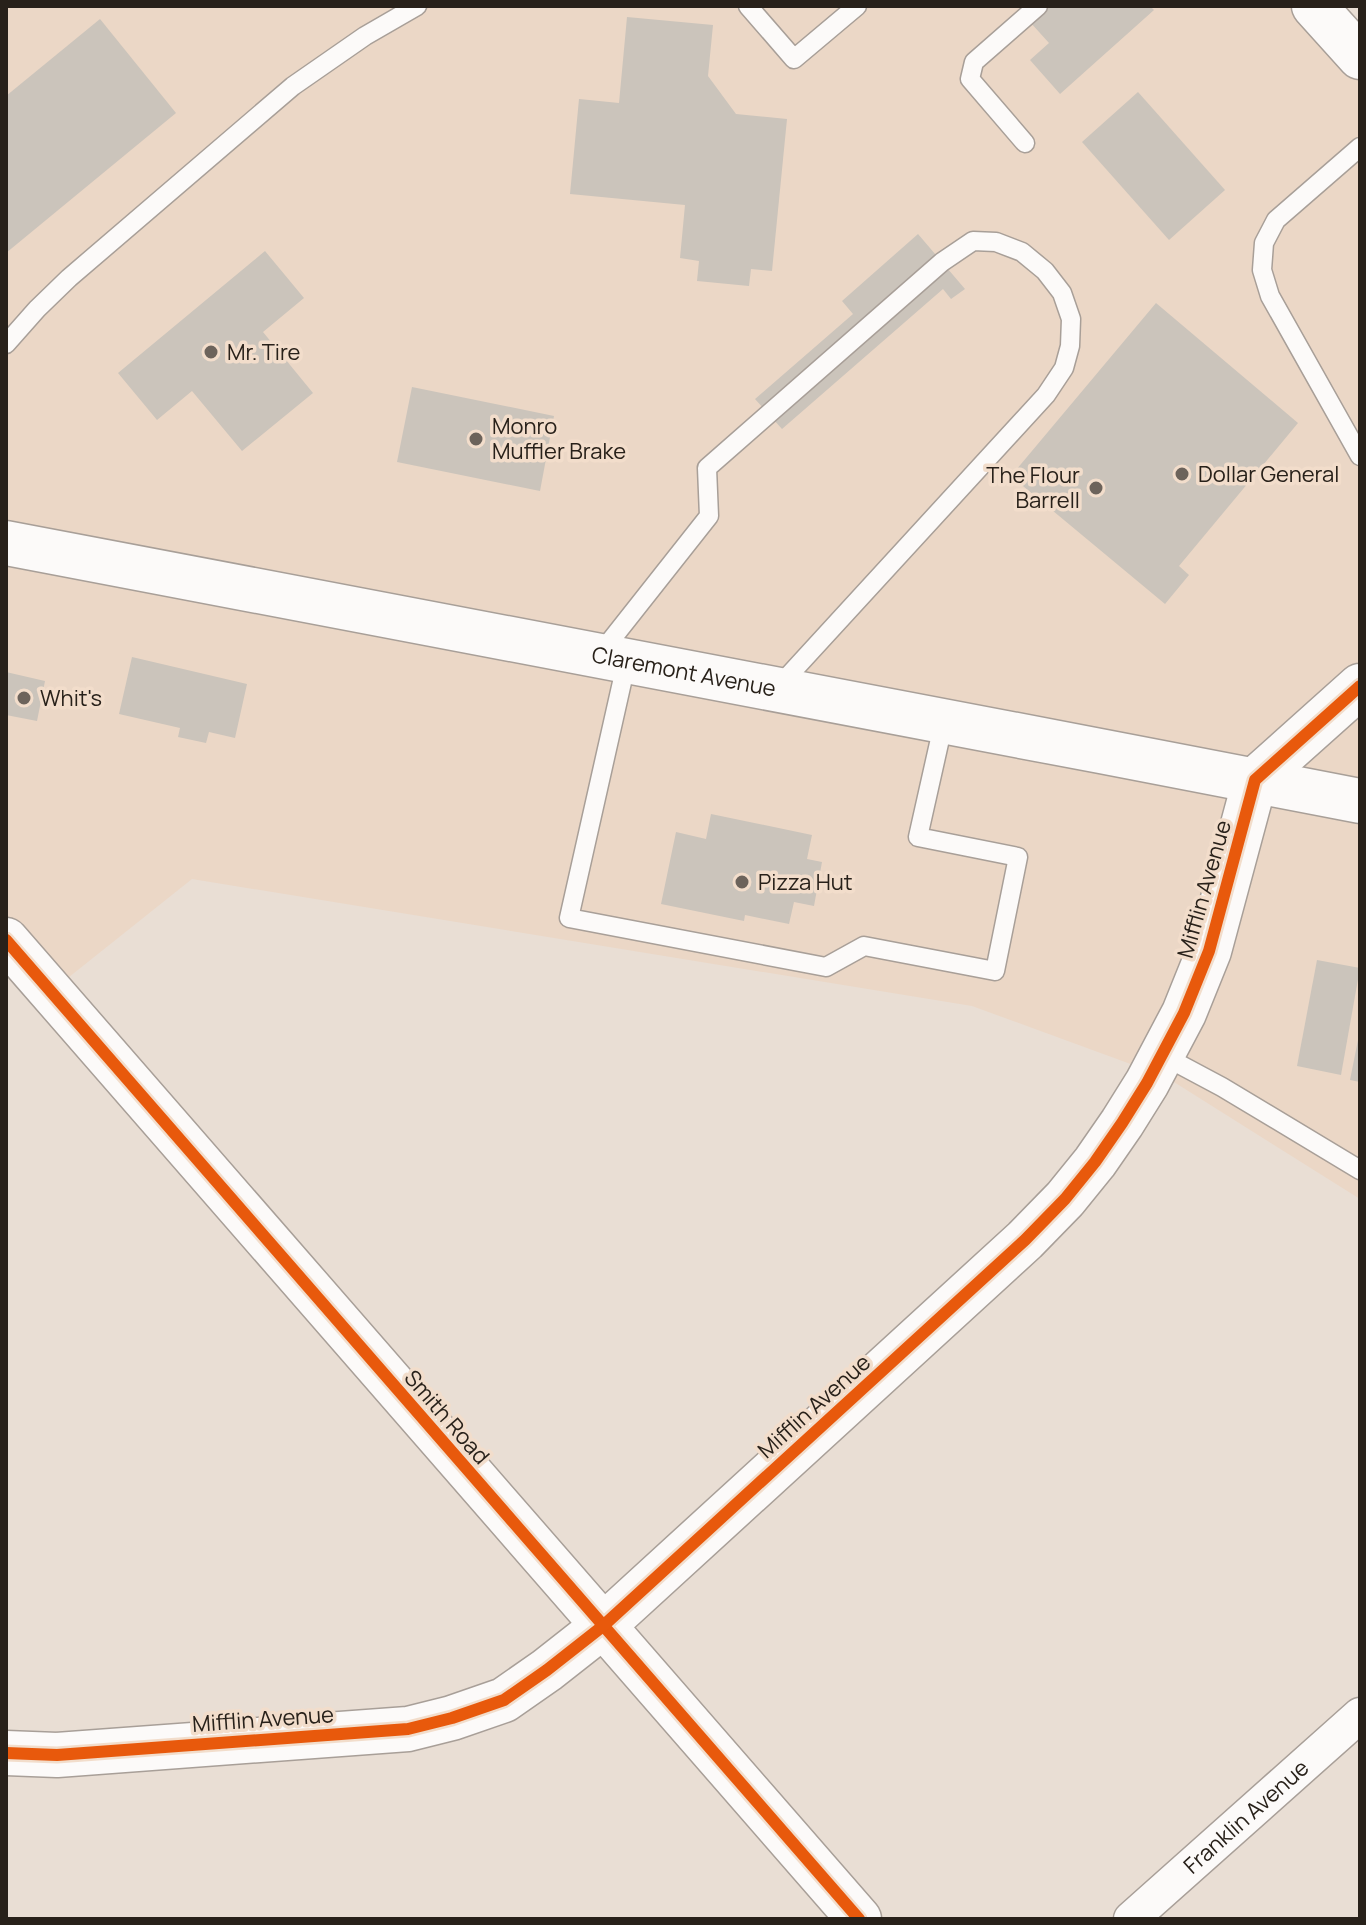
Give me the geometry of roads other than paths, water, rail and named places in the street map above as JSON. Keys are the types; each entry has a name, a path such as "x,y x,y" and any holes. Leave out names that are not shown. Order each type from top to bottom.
{"street":[{"path":"1314,6 1360,57"},
{"name":"Claremont Avenue","path":"6,543 1360,801"},
{"path":"1255,780 1360,686"},
{"name":"Mifflin Avenue","path":"6,1753 57,1755 408,1729 504,1700 547,1670 603,1626 1025,1240 1095,1162 1122,1123 1189,1003 1209,951 1255,780"},
{"name":"Smith Road","path":"6,940 859,1919"},
{"name":"Franklin Avenue","path":"1131,1919 1360,1715"}],"lane":[{"path":"6,344 69,278 293,86 365,36 417,6"},
{"path":"748,6 794,59 857,6"},
{"path":"1025,143 970,79 974,62 1038,6"},
{"path":"1360,147 1276,220 1264,243 1262,270 1270,296 1360,456"},
{"path":"778,688 1046,395 1064,368 1070,346 1071,319 1062,293 1045,271 1022,252 996,242 973,241 942,262 707,468 709,516 613,657 569,918 826,967 864,946 995,971 1018,857 918,837 944,721"},
{"path":"1162,1055 1222,1087 1360,1170"}],"place":[{"name":"Mr. Tire","path":"211,352"},
{"name":"Monro Muffler Brake","path":"476,439"},
{"name":"Dollar General","path":"1182,474"},
{"name":"The Flour Barrell","path":"1096,488"},
{"name":"Whit's","path":"24,698"},
{"name":"Pizza Hut","path":"742,882"}]}
